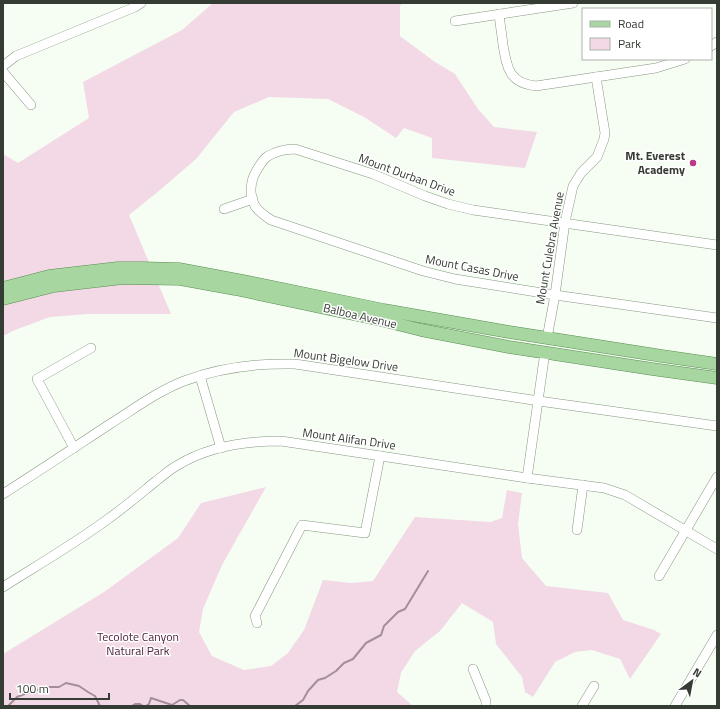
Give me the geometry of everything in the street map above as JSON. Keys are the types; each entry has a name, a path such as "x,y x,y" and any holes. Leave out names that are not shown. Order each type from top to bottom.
{"main road":[{"name":"Balboa Avenue","path":"3,288 49,276 118,268 179,269 384,310 568,342 717,364"},
{"name":"Balboa Avenue","path":"3,299 54,286 69,284 123,278 180,279 243,290 421,330 509,347 717,378"},
{"path":"509,347 542,343 547,338"},
{"path":"545,352 555,345 568,342"}],"street":[{"path":"3,66 16,56 96,24 141,3"},
{"path":"454,21 573,3"},
{"path":"499,14 506,65 511,74 520,82 527,85 536,86 656,68 682,60"},
{"path":"3,72 31,105"},
{"name":"Mount Culebra Avenue","path":"547,338 555,295 565,222 573,186 581,173 597,157 604,139 605,133 596,77"},
{"name":"Mount Durban Drive","path":"253,199 251,191 252,180 261,163 268,156 285,149 295,149 373,174 448,204 473,210 717,245"},
{"path":"224,209 253,199"},
{"name":"Mount Casas Drive","path":"253,199 260,212 271,220 423,271 455,279 555,295 717,318"},
{"path":"74,448 37,379 91,348"},
{"path":"527,478 545,352"},
{"name":"Mount Bigelow Drive","path":"3,494 153,396 200,376 248,365 295,364 717,426"},
{"path":"200,376 221,448"},
{"name":"Mount Alifan Drive","path":"3,587 108,519 177,465 198,454 236,444 257,442 281,441 604,488 626,495 717,549"},
{"path":"257,623 255,616 302,525 365,533 380,456"},
{"path":"659,576 717,477"},
{"path":"577,530 583,486"},
{"path":"675,706 717,635"},
{"path":"473,669 486,701 486,706"},
{"path":"582,706 594,686"}],"green space":[{"path":"213,3 402,3 400,6 400,36 435,62 455,74 478,109 494,127 537,132 525,168 432,158 432,138 404,128 396,138 364,117 328,99 269,97 234,112 196,159 129,215 171,314 88,314 50,317 3,336 3,154 18,163 89,118 83,82 182,30"},
{"name":"Tecolote Canyon Natural Park","path":"266,487 222,565 203,609 199,632 212,656 244,670 271,666 288,653 304,630 323,580 351,583 373,581 415,517 490,522 502,518 507,490 522,493 518,524 522,558 546,586 608,593 623,620 654,630 661,634 630,679 620,659 592,650 575,652 555,662 533,697 525,692 522,677 496,644 493,622 462,603 440,631 415,651 401,673 397,692 413,706 3,706 3,654 104,592 178,538 201,503"}],"waterway":[{"path":"295,706 303,700 308,691 318,680 325,678 336,671 344,663 353,659 366,643 381,635 384,626 398,612 405,609 428,571"},
{"path":"8,706 17,697 27,693 47,687 59,687 66,683 79,686 95,696 100,706"},
{"path":"146,706 149,704 151,698 172,705 180,700 183,700 190,706"},
{"path":"132,706 135,704 140,704 143,706"}],"place":[{"name":"Mt. Everest Academy","path":"693,163"}]}
